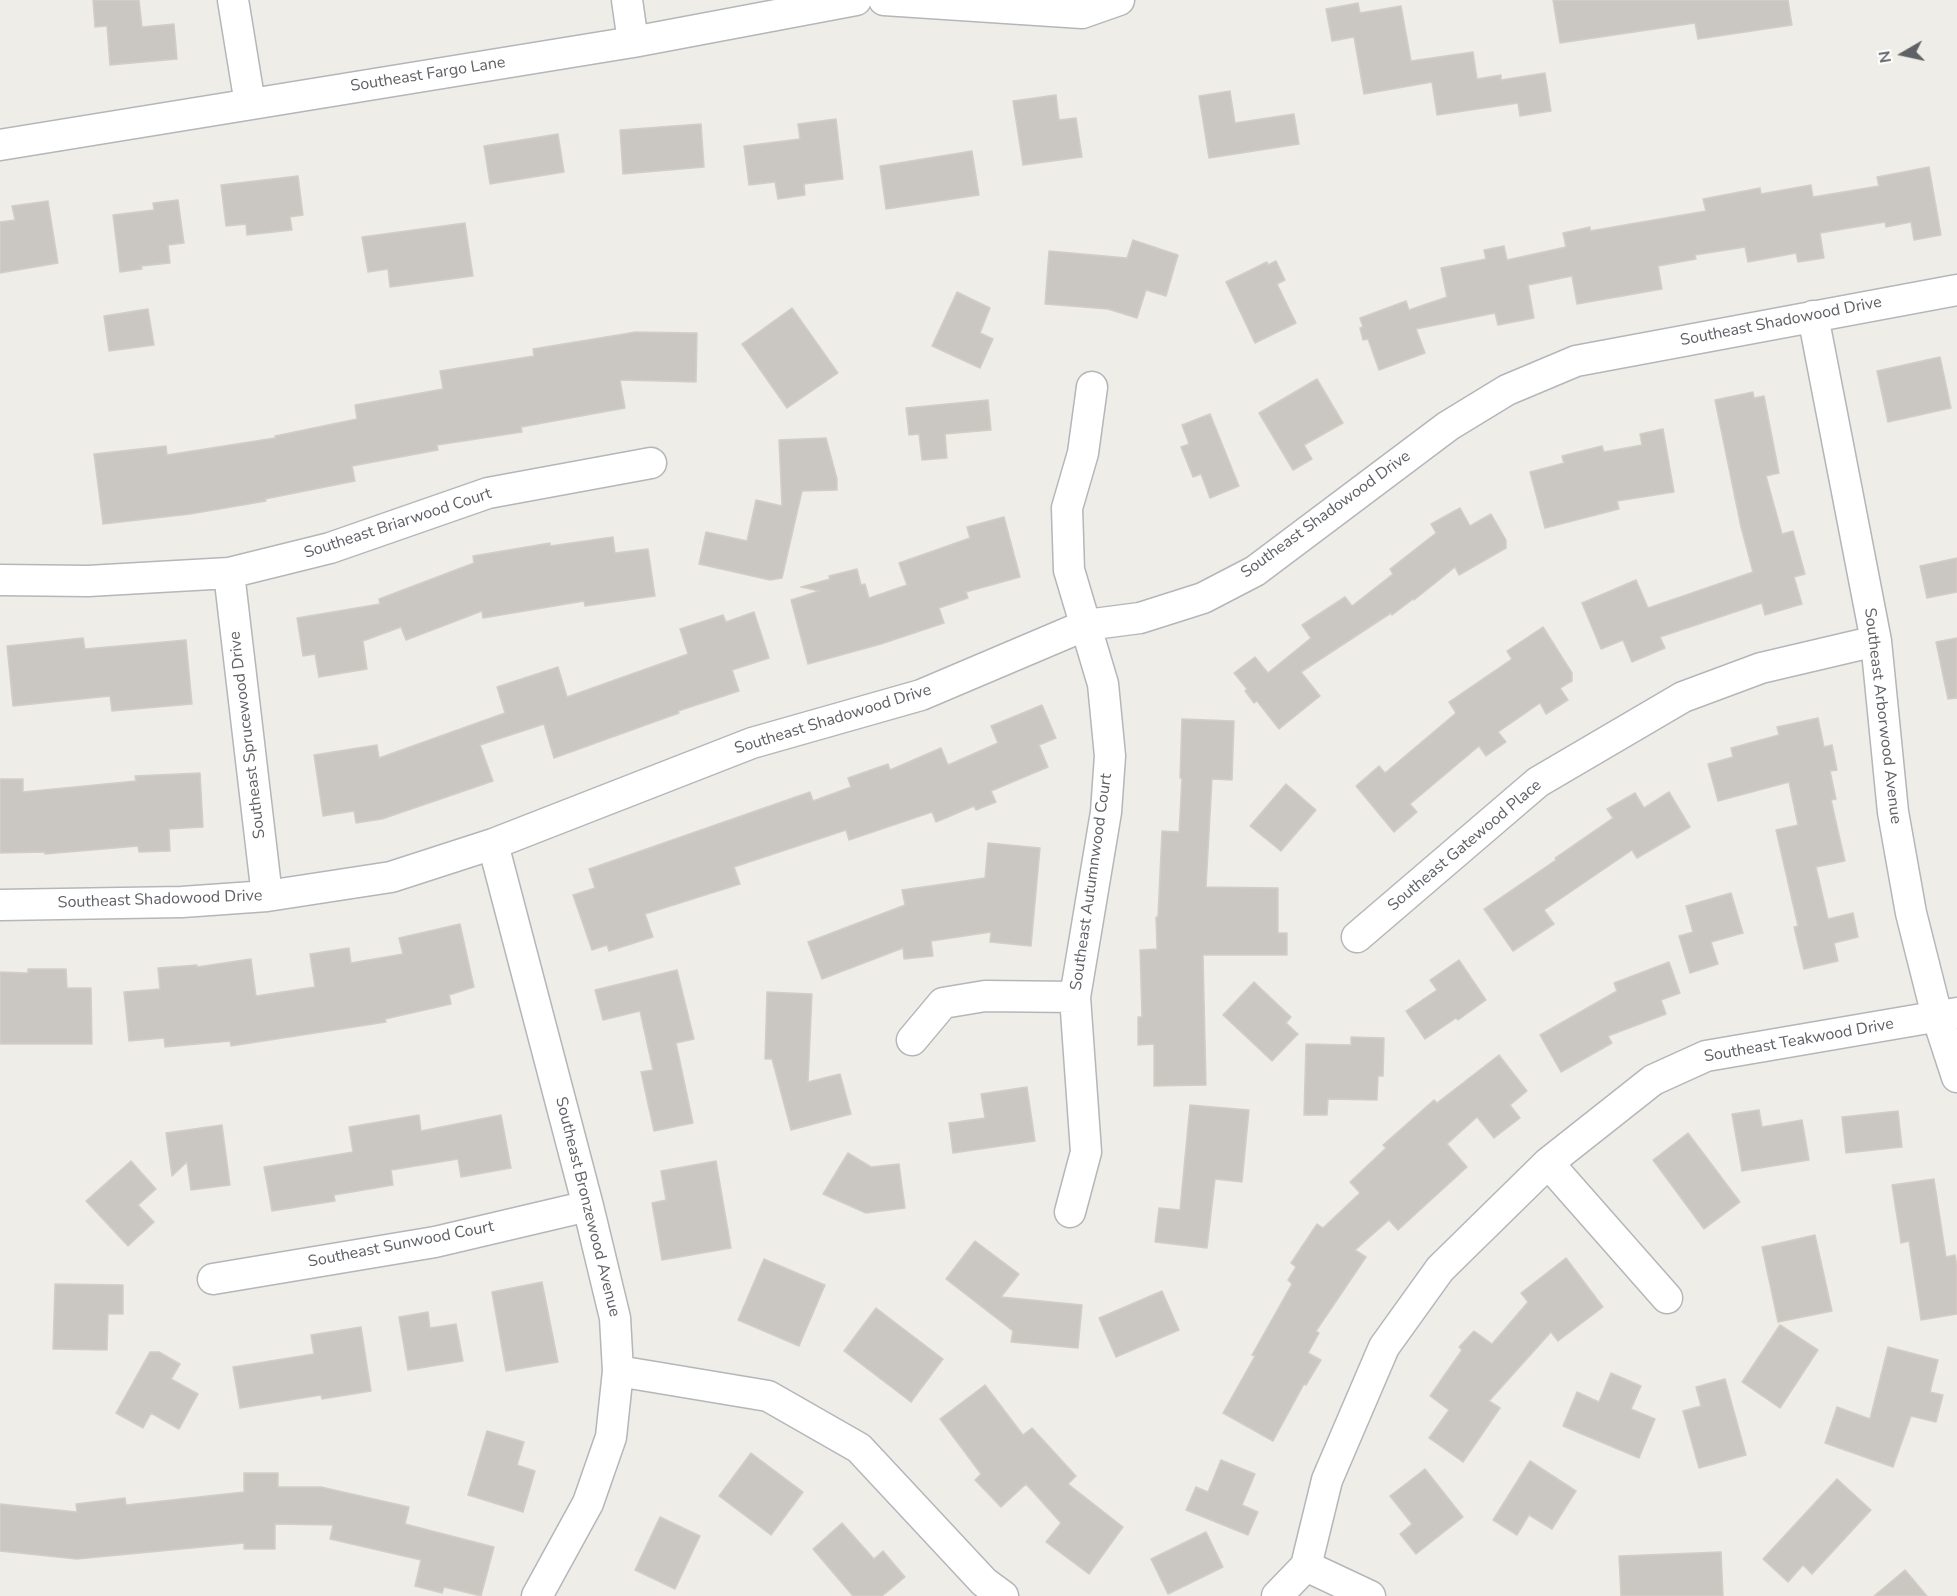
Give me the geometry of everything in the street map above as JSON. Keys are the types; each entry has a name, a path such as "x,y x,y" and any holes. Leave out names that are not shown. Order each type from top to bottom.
{"street":[{"path":"233,0 249,104"},
{"path":"627,0 633,42"},
{"name":"Southeast Fargo Lane","path":"0,145 633,42 856,0"},
{"path":"884,0 1029,4 1082,13 1119,0"},
{"name":"Southeast Shadowood Drive","path":"0,905 182,902 267,896 391,877 493,844 752,742 921,695 1086,625 1140,618 1203,598 1255,571 1448,426 1508,390 1576,361 1957,290"},
{"name":"Southeast Arborwood Avenue","path":"1813,316 1876,641 1893,812 1911,913 1947,1015 1957,1077"},
{"name":"Southeast Autumnwood Court","path":"1070,1212 1086,1152 1075,997 1106,812 1110,756 1103,684 1069,570 1067,508 1083,453 1092,387"},
{"name":"Southeast Briarwood Court","path":"0,580 88,581 230,573 330,548 488,493 651,463"},
{"name":"Southeast Sprucewood Drive","path":"230,573 267,896"},
{"name":"Southeast Gatewood Place","path":"1357,937 1538,782 1683,697 1761,668 1876,641"},
{"name":"Southeast Bronzewood Avenue","path":"493,844 615,1318 618,1371 611,1437 588,1503 537,1596"},
{"path":"912,1040 943,1003 984,996 1075,997"},
{"name":"Southeast Teakwood Drive","path":"1306,1566 1327,1480 1384,1347 1440,1269 1548,1163 1653,1080 1706,1056 1947,1015"},
{"path":"1548,1163 1667,1298"},
{"name":"Southeast Sunwood Court","path":"213,1279 435,1242 588,1206"},
{"path":"618,1371 768,1396 859,1448 986,1591"},
{"path":"1277,1596 1306,1566 1370,1596"}],"building":[{"path":"93,0 139,0 142,27 174,24 177,59 110,65 107,26 95,27"},
{"path":"1553,0 1788,0 1792,25 1698,39 1695,23 1560,43"},
{"path":"1358,3 1360,13 1401,6 1411,61 1473,52 1477,79 1501,75 1501,80 1545,73 1551,111 1520,116 1518,103 1437,115 1432,82 1364,94 1354,37 1332,41 1326,9"},
{"path":"1230,91 1235,123 1294,114 1299,144 1209,158 1199,96"},
{"path":"1056,95 1059,120 1076,118 1082,157 1023,165 1013,101"},
{"path":"836,119 843,179 804,184 805,195 778,199 775,182 749,185 744,146 800,139 798,124"},
{"path":"701,124 704,167 623,174 620,130"},
{"path":"558,134 564,172 490,184 484,146"},
{"path":"972,151 979,195 886,209 880,166"},
{"path":"1929,167 1941,235 1914,240 1911,222 1886,227 1885,222 1820,233 1824,258 1798,262 1796,253 1748,262 1745,247 1695,255 1696,259 1658,266 1662,289 1577,304 1572,276 1528,285 1534,318 1498,325 1495,313 1416,329 1425,353 1379,370 1368,339 1363,340 1360,318 1406,301 1409,310 1447,297 1441,268 1486,259 1484,250 1504,246 1507,260 1566,247 1563,233 1590,227 1590,231 1706,211 1703,199 1760,188 1761,194 1811,185 1813,197 1879,186 1877,177"},
{"path":"298,176 303,215 290,217 292,230 247,235 246,224 226,226 221,185"},
{"path":"178,200 184,243 168,245 170,263 141,266 142,269 120,272 113,215 154,210 153,203"},
{"path":"48,201 58,263 0,273 0,222 15,220 12,206"},
{"path":"465,223 473,276 390,287 388,269 368,272 362,237"},
{"path":"1133,240 1178,255 1166,296 1146,290 1137,318 1108,309 1045,304 1049,251 1127,258"},
{"path":"1276,261 1285,280 1277,284 1296,323 1255,343 1226,282 1267,262 1268,265"},
{"path":"957,292 990,308 980,333 993,339 980,368 932,346"},
{"path":"792,308 838,373 787,408 742,344"},
{"path":"148,309 154,345 109,351 104,316"},
{"path":"636,332 697,333 696,382 620,380 625,408 521,427 522,432 437,445 438,450 352,466 355,481 265,499 266,501 190,514 103,524 94,454 166,446 167,455 275,438 275,436 357,419 355,405 443,389 440,371 534,356 533,349"},
{"path":"1940,357 1951,408 1888,422 1877,371"},
{"path":"1317,379 1343,423 1304,445 1312,459 1293,470 1259,413"},
{"path":"1753,392 1754,398 1764,396 1779,473 1766,476 1782,534 1793,531 1805,574 1794,577 1802,604 1765,615 1762,603 1660,637 1665,648 1632,662 1623,640 1601,649 1582,603 1636,580 1648,608 1753,572 1741,527 1715,400"},
{"path":"988,400 991,430 945,434 947,458 922,460 919,434 909,435 906,408"},
{"path":"1210,414 1239,486 1210,498 1201,474 1193,477 1181,447 1189,444 1182,425"},
{"path":"1663,429 1674,492 1617,501 1619,509 1545,528 1530,472 1564,463 1562,456 1602,446 1604,452 1642,445 1640,434"},
{"path":"826,438 837,479 837,490 802,491 782,578 770,580 699,564 706,532 747,541 756,500 782,506 779,440"},
{"path":"1460,508 1470,526 1491,514 1506,540 1506,548 1459,575 1455,567 1392,615 1391,613 1301,672 1320,696 1279,729 1257,701 1254,703 1245,691 1247,689 1234,673 1255,657 1268,673 1311,638 1302,625 1345,597 1352,606 1393,574 1390,569 1436,533 1431,524"},
{"path":"1004,517 1020,577 966,592 968,598 939,608 944,623 881,644 808,664 791,600 819,591 801,587 830,579 829,576 857,569 861,585 865,584 869,598 907,585 899,563 970,538 967,527"},
{"path":"613,537 615,553 648,549 655,596 585,606 584,601 483,618 482,611 406,640 401,627 363,641 367,669 319,677 315,654 303,656 297,618 380,604 379,599 474,563 473,556 550,543 550,546"},
{"path":"1957,558 1957,592 1927,598 1920,566"},
{"path":"754,612 769,658 732,670 739,691 678,711 679,713 554,758 544,724 480,745 493,781 382,819 356,823 354,811 323,816 314,755 377,745 379,758 505,713 497,687 558,667 567,697 688,654 680,629 723,615 726,622"},
{"path":"1543,627 1572,673 1572,681 1560,688 1568,700 1546,714 1540,703 1498,732 1506,742 1486,756 1479,746 1410,804 1417,812 1394,832 1356,786 1379,766 1385,773 1456,713 1449,702 1512,659 1507,651"},
{"path":"83,638 85,649 186,640 192,704 112,711 110,696 13,706 7,646"},
{"path":"1957,638 1957,698 1948,699 1936,642"},
{"path":"1042,705 1056,738 1039,745 1048,767 991,791 996,802 976,810 974,806 936,822 932,812 849,840 846,830 734,867 740,884 645,914 653,937 609,951 607,945 592,950 573,895 595,888 589,869 810,792 813,801 851,787 848,778 888,764 890,770 941,748 948,765 998,743 991,726"},
{"path":"1818,718 1824,747 1832,745 1837,770 1830,771 1836,799 1831,800 1845,861 1816,867 1828,919 1853,913 1858,937 1834,943 1838,961 1804,969 1794,927 1798,926 1776,830 1798,825 1789,782 1718,801 1708,764 1733,757 1731,748 1779,735 1777,727"},
{"path":"1182,719 1234,721 1232,780 1212,779 1206,887 1278,888 1278,933 1287,933 1287,955 1203,955 1206,1085 1154,1086 1154,1044 1138,1045 1138,1017 1142,1017 1140,950 1157,949 1156,917 1158,917 1162,831 1179,832"},
{"path":"200,773 203,827 169,829 170,851 139,852 138,846 45,854 45,852 0,853 0,779 23,779 23,792 136,781 135,776"},
{"path":"1286,784 1316,810 1281,851 1250,826"},
{"path":"1669,792 1690,827 1637,858 1632,850 1544,910 1554,924 1513,951 1484,909 1613,818 1607,809 1635,793 1644,808"},
{"path":"988,843 1040,848 1031,946 990,942 991,932 931,941 933,956 904,959 903,948 822,979 808,942 905,905 902,890 985,878"},
{"path":"1731,893 1743,933 1711,942 1718,964 1690,973 1679,936 1693,932 1686,906"},
{"path":"460,924 474,987 449,995 451,1004 385,1019 386,1022 231,1046 230,1041 165,1047 164,1038 129,1041 124,992 160,989 158,968 197,965 197,967 251,959 256,996 315,987 310,954 349,948 351,963 403,954 399,938"},
{"path":"1459,960 1486,1000 1425,1039 1406,1011 1437,990 1430,980"},
{"path":"1669,962 1680,993 1661,1000 1666,1014 1608,1036 1612,1043 1561,1072 1540,1035 1617,991 1614,983"},
{"path":"28,969 66,969 67,988 91,988 92,1044 0,1044 0,972 28,973"},
{"path":"677,970 694,1039 676,1043 693,1123 654,1131 641,1072 653,1070 640,1011 603,1020 595,990"},
{"path":"1254,982 1291,1017 1286,1023 1298,1034 1272,1061 1223,1015"},
{"path":"767,992 812,994 808,1082 840,1074 851,1114 791,1130 772,1059 765,1059"},
{"path":"1351,1037 1384,1038 1383,1076 1378,1076 1377,1100 1328,1099 1327,1115 1304,1115 1306,1044 1351,1045"},
{"path":"1499,1055 1527,1091 1510,1105 1520,1118 1494,1138 1477,1117 1447,1144 1467,1167 1398,1230 1389,1220 1355,1250 1366,1257 1316,1331 1319,1333 1308,1353 1321,1360 1306,1385 1304,1384 1273,1441 1223,1413 1292,1284 1288,1280 1296,1267 1291,1263 1317,1224 1323,1228 1360,1193 1350,1182 1386,1148 1383,1145 1434,1100 1437,1103"},
{"path":"1027,1087 1035,1141 953,1153 949,1123 985,1118 981,1094"},
{"path":"1190,1105 1249,1110 1242,1182 1215,1179 1207,1248 1155,1242 1159,1208 1180,1210"},
{"path":"1759,1110 1762,1127 1802,1120 1809,1160 1742,1171 1732,1114"},
{"path":"1898,1111 1902,1147 1846,1153 1842,1117"},
{"path":"419,1115 421,1131 501,1115 511,1168 461,1177 458,1159 391,1170 393,1185 334,1195 335,1201 272,1211 264,1167 353,1152 349,1127"},
{"path":"222,1125 230,1185 191,1190 187,1162 172,1176 166,1133"},
{"path":"1688,1133 1740,1202 1704,1229 1653,1160"},
{"path":"848,1153 871,1167 899,1164 905,1208 866,1213 823,1194"},
{"path":"131,1161 156,1189 138,1205 154,1222 128,1246 86,1201"},
{"path":"716,1161 731,1248 662,1260 652,1203 666,1200 661,1171"},
{"path":"1934,1179 1946,1257 1955,1255 1957,1266 1957,1314 1921,1320 1909,1241 1901,1243 1892,1185"},
{"path":"1815,1235 1832,1311 1778,1322 1762,1247"},
{"path":"975,1241 1019,1274 1001,1297 1082,1305 1078,1348 1011,1342 1013,1331 946,1279"},
{"path":"1566,1258 1603,1307 1558,1341 1551,1332 1489,1401 1500,1408 1463,1462 1429,1438 1449,1410 1430,1396 1462,1350 1459,1347 1474,1331 1492,1344 1528,1302 1521,1293"},
{"path":"764,1259 825,1285 799,1346 738,1320"},
{"path":"542,1282 558,1362 506,1371 492,1292"},
{"path":"55,1284 123,1285 123,1314 108,1314 107,1350 53,1349"},
{"path":"1162,1291 1179,1330 1116,1357 1099,1318"},
{"path":"876,1308 943,1359 911,1402 844,1351"},
{"path":"428,1312 430,1328 456,1324 463,1361 408,1370 399,1317"},
{"path":"1780,1325 1818,1350 1780,1408 1742,1382"},
{"path":"361,1327 371,1391 322,1399 321,1395 240,1408 233,1367 314,1354 311,1335"},
{"path":"1888,1347 1938,1360 1930,1392 1943,1395 1936,1422 1911,1416 1893,1467 1825,1443 1837,1407 1870,1419"},
{"path":"150,1352 159,1352 180,1364 171,1379 198,1394 179,1429 151,1413 143,1428 116,1413"},
{"path":"1611,1373 1641,1386 1631,1409 1655,1419 1639,1458 1563,1426 1577,1392 1599,1402"},
{"path":"1725,1379 1746,1455 1699,1468 1683,1411 1701,1406 1696,1387"},
{"path":"985,1385 1023,1435 1032,1428 1076,1476 1068,1484 1123,1527 1089,1574 1046,1542 1061,1523 1026,1484 1001,1507 975,1480 981,1474 940,1419"},
{"path":"487,1431 524,1442 517,1465 535,1471 523,1512 468,1495"},
{"path":"751,1453 803,1492 771,1535 719,1496"},
{"path":"1221,1460 1255,1474 1242,1505 1258,1512 1248,1535 1186,1510 1196,1487 1208,1492"},
{"path":"1530,1461 1576,1491 1552,1529 1529,1515 1517,1535 1493,1520"},
{"path":"1425,1469 1463,1517 1416,1554 1400,1534 1412,1524 1390,1496"},
{"path":"244,1473 278,1473 278,1487 321,1487 409,1507 405,1524 494,1547 481,1596 444,1587 442,1593 415,1586 421,1560 330,1539 333,1525 275,1524 275,1549 244,1549 244,1543 77,1559 0,1551 0,1504 77,1512 76,1504 125,1498 126,1505 244,1492"},
{"path":"1837,1479 1871,1510 1812,1574 1803,1565 1788,1582 1763,1559"},
{"path":"660,1517 700,1536 675,1589 635,1570"},
{"path":"842,1523 874,1559 883,1551 905,1577 882,1596 853,1596 813,1549"},
{"path":"1206,1532 1223,1567 1168,1594 1151,1559"},
{"path":"1721,1552 1723,1596 1621,1596 1619,1556"},
{"path":"1905,1570 1927,1596 1874,1596"}]}
